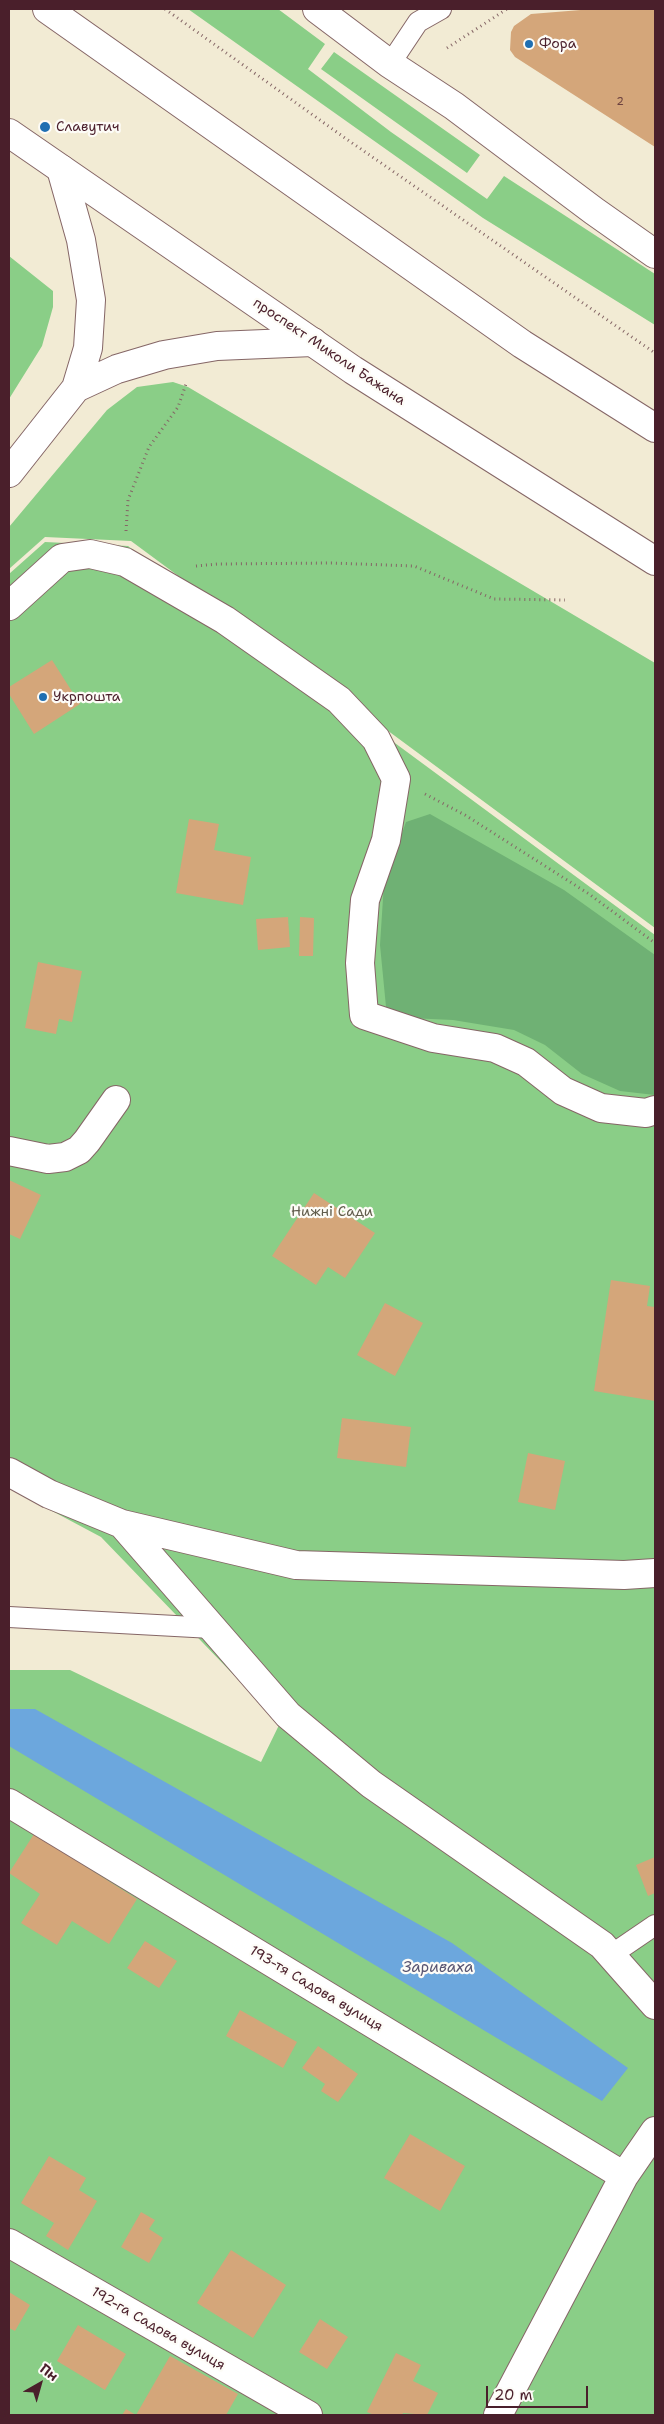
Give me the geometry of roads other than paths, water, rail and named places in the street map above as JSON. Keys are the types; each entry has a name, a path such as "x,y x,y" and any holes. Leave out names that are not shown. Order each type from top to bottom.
{"main road":[{"path":"47,9 522,344 655,428"},
{"path":"317,9 390,64 454,106 594,211 655,254"},
{"name":"проспект Миколи Бажана","path":"9,133 390,394 655,561"},
{"path":"9,473 76,388 88,348 91,300 81,240 61,169"},
{"path":"76,388 117,369 164,355 217,346 313,342"},
{"path":"9,606 62,558 90,554 134,567 226,620 339,700 376,739 396,779 386,840 365,900 360,963 364,1015 433,1038 494,1048 526,1062 563,1091 600,1108 646,1113 655,1110"},
{"path":"9,1151 48,1159 65,1158 79,1150 87,1142 116,1100"},
{"path":"9,1472 49,1494 122,1524 296,1565 624,1575 655,1573"},
{"path":"122,1524 288,1716 371,1784 602,1945 655,2005"},
{"name":"193-тя Садова вулиця","path":"9,1802 624,2176"},
{"path":"498,2415 624,2176 655,2131"},
{"name":"192-га Садова вулиця","path":"9,2242 308,2415"}],"lane":[{"path":"390,64 418,22 441,9"},
{"path":"9,1617 212,1628"},
{"path":"612,1955 655,1925"}],"water":[{"name":"Зариваха","path":"9,1709 35,1709 452,1943 628,2068 602,2101 9,1746"}],"place":[{"name":"Фора","path":"529,44"},
{"name":"Славутич","path":"45,127"},
{"name":"Укрпошта","path":"43,697"}],"park label":[{"name":"Нижні Сади","path":"332,1212"}]}
